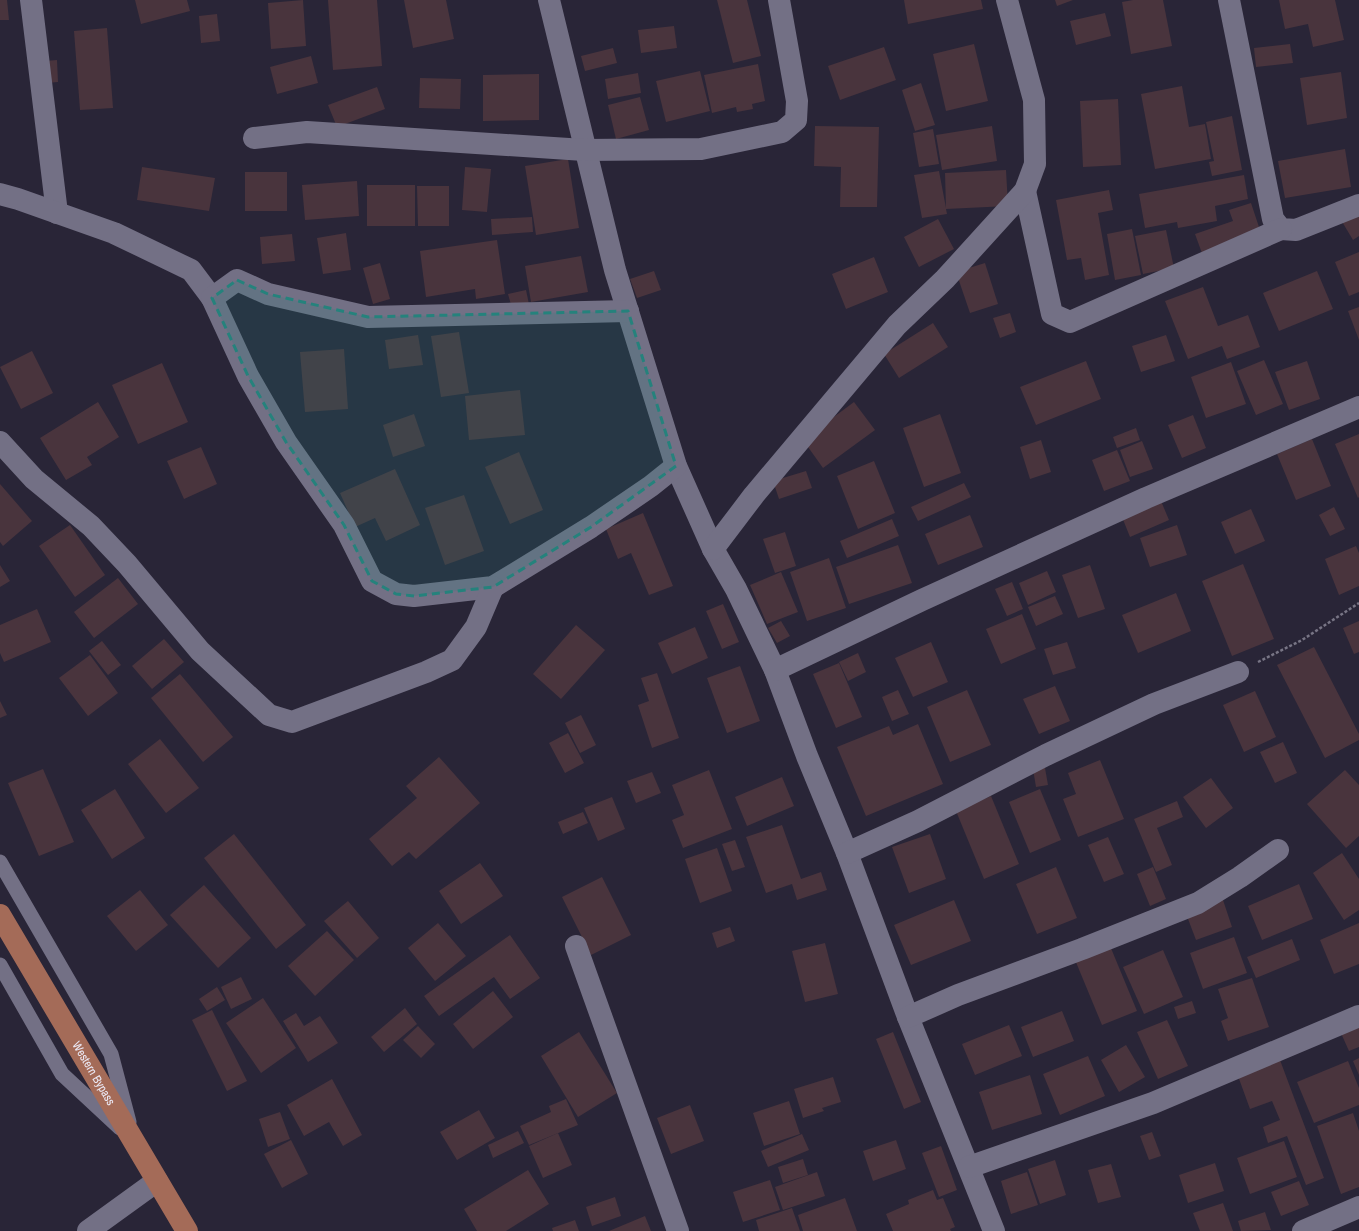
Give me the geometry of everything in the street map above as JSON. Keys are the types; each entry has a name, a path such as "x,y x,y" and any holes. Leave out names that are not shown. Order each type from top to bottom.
{"main road":[{"name":"Western Bypass","path":"0,915 187,1231"}],"street":[{"path":"31,0 57,212"},
{"path":"549,0 584,150 628,311 676,466 713,550 736,589 775,670 807,756 847,853 908,1017 994,1231"},
{"path":"254,138 307,132 584,150 701,149 782,132 796,120 797,101 779,0"},
{"path":"713,550 754,495 897,325 946,279 1025,191 1035,164 1034,100 1007,0"},
{"path":"1229,0 1273,219 1281,229"},
{"path":"1025,191 1052,314 1070,322 1281,229 1296,230 1359,205"},
{"path":"0,194 57,212 114,233 191,270 212,298 248,376 286,442 344,525 372,580 396,594 414,596 493,587 591,527 651,486 676,466"},
{"path":"212,298 237,280 268,294 368,317 628,311"},
{"path":"775,670 894,612 1146,498 1359,407"},
{"path":"0,442 34,479 91,526 127,564 200,651 269,715 292,722 426,672 452,660 476,627 493,587"},
{"path":"847,853 918,821 1046,755 1147,708 1238,672"},
{"path":"908,1017 958,995 1082,950 1198,903 1240,878 1278,850"},
{"path":"576,946 678,1231"},
{"path":"969,1167 1153,1103 1359,1016"},
{"path":"88,1231 157,1181"},
{"path":"1303,1231 1359,1207"}],"lane":[{"path":"0,862 111,1054 135,1143"},
{"path":"0,965 62,1074 135,1143"}],"path":[{"path":"1238,672 1302,640 1359,603"}],"highlighted area":[{"path":"237,280 268,294 368,317 628,311 676,466 591,527 493,587 414,596 396,594 372,581 344,525 286,442 248,376 212,298"}],"building":[{"path":"0,0 7,0 9,20 0,20"},
{"path":"135,0 187,0 190,11 141,24"},
{"path":"303,0 306,46 271,49 268,3"},
{"path":"328,0 377,0 382,66 333,70"},
{"path":"404,0 446,0 454,39 413,48"},
{"path":"717,0 747,0 761,56 733,63"},
{"path":"904,0 981,0 983,9 908,24"},
{"path":"1055,0 1073,0 1057,6"},
{"path":"1133,0 1163,0 1172,46 1131,54 1122,2"},
{"path":"1279,0 1335,0 1344,40 1313,47 1308,24 1285,29"},
{"path":"1105,13 1111,36 1076,45 1070,21"},
{"path":"217,14 220,41 201,43 199,16"},
{"path":"674,26 677,48 641,53 638,30"},
{"path":"107,28 113,108 80,110 74,31"},
{"path":"974,44 988,101 946,111 933,54"},
{"path":"1290,44 1293,63 1256,67 1254,48"},
{"path":"884,47 896,80 840,100 828,66"},
{"path":"613,48 617,63 585,71 581,56"},
{"path":"311,56 318,83 277,94 270,67"},
{"path":"57,60 58,82 47,83 45,61"},
{"path":"758,64 765,101 752,104 753,109 737,112 736,107 712,113 704,75"},
{"path":"700,71 710,111 666,122 656,81"},
{"path":"1341,72 1347,118 1307,125 1300,78"},
{"path":"638,73 641,93 608,99 605,79"},
{"path":"539,74 539,120 483,121 483,75"},
{"path":"420,78 461,79 460,109 419,108"},
{"path":"921,83 935,125 915,131 902,90"},
{"path":"1182,86 1189,127 1205,124 1211,159 1155,169 1141,94"},
{"path":"377,87 385,109 337,127 328,105"},
{"path":"640,97 649,130 616,139 608,105"},
{"path":"1118,99 1121,165 1083,167 1080,101"},
{"path":"1232,116 1242,170 1212,176 1209,162 1214,161 1206,122"},
{"path":"815,126 879,127 877,207 840,207 841,167 814,166"},
{"path":"992,126 997,161 942,170 936,135"},
{"path":"933,129 939,164 919,167 913,133"},
{"path":"1345,149 1351,187 1285,198 1278,161"},
{"path":"568,159 579,228 536,235 525,166"},
{"path":"142,167 215,178 209,211 137,200"},
{"path":"465,167 491,169 487,212 462,210"},
{"path":"1006,170 1008,206 946,209 947,214 922,218 914,175 939,171 946,208 945,173"},
{"path":"245,172 287,172 287,211 245,211"},
{"path":"1244,175 1248,199 1215,206 1217,221 1178,228 1177,222 1145,228 1139,194"},
{"path":"357,181 359,216 305,220 302,185"},
{"path":"367,185 415,185 415,226 367,226"},
{"path":"417,186 449,186 449,226 418,226"},
{"path":"1109,190 1113,210 1098,213 1109,275 1085,280 1081,258 1067,260 1056,200"},
{"path":"1251,203 1262,236 1203,256 1195,234 1233,221 1229,210"},
{"path":"1359,209 1359,236 1353,240 1341,220"},
{"path":"532,217 533,232 492,235 491,219"},
{"path":"938,219 954,249 919,267 904,237"},
{"path":"1132,229 1141,275 1115,280 1107,234"},
{"path":"1166,230 1174,268 1143,274 1135,236"},
{"path":"346,233 351,270 323,274 317,238"},
{"path":"292,234 295,261 262,264 260,237"},
{"path":"497,240 505,294 476,299 475,289 426,297 420,251"},
{"path":"1359,252 1359,292 1349,296 1335,262"},
{"path":"581,256 588,292 531,302 525,266"},
{"path":"874,257 888,292 846,309 832,274"},
{"path":"380,263 390,299 373,304 363,268"},
{"path":"985,263 998,304 970,313 956,272"},
{"path":"654,271 661,290 637,298 630,279"},
{"path":"1317,271 1333,309 1279,331 1263,293"},
{"path":"1203,287 1218,326 1248,315 1260,347 1227,359 1222,346 1188,359 1165,301"},
{"path":"526,290 530,309 513,312 508,294"},
{"path":"1359,307 1359,340 1348,311"},
{"path":"1010,313 1016,332 1000,338 993,318"},
{"path":"933,323 948,347 899,378 884,354"},
{"path":"459,332 469,393 441,397 431,336"},
{"path":"418,335 423,365 389,369 385,340"},
{"path":"1166,335 1175,361 1141,372 1132,346"},
{"path":"344,349 348,409 305,412 300,352"},
{"path":"32,351 53,393 21,409 0,367"},
{"path":"1264,360 1283,404 1256,415 1237,371"},
{"path":"1086,361 1101,399 1036,425 1020,387"},
{"path":"1307,361 1320,399 1289,410 1275,372"},
{"path":"1231,362 1246,404 1206,418 1191,377"},
{"path":"162,363 188,422 138,444 112,385"},
{"path":"520,390 525,435 469,440 465,396"},
{"path":"98,402 119,437 87,457 92,465 66,480 40,438"},
{"path":"854,402 875,430 823,468 803,440"},
{"path":"414,414 425,446 393,457 383,425"},
{"path":"940,414 961,473 924,487 903,428"},
{"path":"1193,415 1206,448 1182,458 1168,425"},
{"path":"1136,428 1140,440 1117,448 1113,437"},
{"path":"1359,434 1359,497 1358,498 1335,444"},
{"path":"1312,439 1331,486 1296,500 1277,454"},
{"path":"1041,440 1051,472 1030,479 1020,447"},
{"path":"1142,441 1153,469 1130,477 1120,450"},
{"path":"201,447 217,484 184,499 167,461"},
{"path":"1117,450 1130,481 1104,491 1092,460"},
{"path":"519,452 543,510 510,524 485,467"},
{"path":"874,461 895,513 858,529 837,476"},
{"path":"395,469 420,525 386,541 375,518 355,527 340,493"},
{"path":"806,471 812,488 779,499 773,481"},
{"path":"964,483 971,497 918,521 911,507"},
{"path":"0,484 32,521 3,546 0,542"},
{"path":"464,495 484,551 445,565 425,508"},
{"path":"1161,501 1169,520 1130,537 1122,517"},
{"path":"1334,507 1345,529 1330,536 1319,515"},
{"path":"1251,509 1265,541 1235,554 1221,522"},
{"path":"643,513 673,586 649,595 631,553 618,559 606,529"},
{"path":"970,515 983,547 938,565 925,534"},
{"path":"892,519 899,536 847,558 840,541"},
{"path":"70,525 105,575 75,597 39,546"},
{"path":"1177,525 1187,555 1150,567 1140,538"},
{"path":"785,532 796,566 775,573 763,539"},
{"path":"898,545 912,583 849,604 836,567"},
{"path":"1356,546 1359,553 1359,586 1339,595 1325,559"},
{"path":"829,558 846,608 807,621 790,572"},
{"path":"1243,564 1274,639 1232,656 1202,581"},
{"path":"0,565 10,581 0,587"},
{"path":"1090,565 1105,609 1078,618 1062,575"},
{"path":"1047,571 1056,592 1028,605 1019,583"},
{"path":"781,572 798,612 767,624 750,585"},
{"path":"118,578 138,604 94,638 74,612"},
{"path":"1012,582 1023,609 1007,616 995,589"},
{"path":"1176,593 1191,631 1138,653 1122,615"},
{"path":"1055,596 1063,614 1036,626 1028,607"},
{"path":"723,604 739,642 722,649 706,611"},
{"path":"37,609 51,642 4,662 0,653 0,625"},
{"path":"1022,614 1036,649 1001,664 986,629"},
{"path":"781,621 790,636 777,643 768,628"},
{"path":"1359,621 1359,652 1354,654 1343,628"},
{"path":"576,625 605,650 561,699 533,674"},
{"path":"695,627 708,658 672,674 658,643"},
{"path":"164,639 184,662 152,689 132,666"},
{"path":"102,641 121,665 108,675 89,651"},
{"path":"931,642 948,682 913,697 895,658"},
{"path":"1067,642 1076,668 1053,675 1044,649"},
{"path":"1314,647 1359,734 1359,740 1325,758 1277,665"},
{"path":"858,653 866,672 848,681 839,662"},
{"path":"90,655 118,693 88,716 59,678"},
{"path":"839,663 862,717 836,728 813,674"},
{"path":"740,666 760,721 727,733 707,678"},
{"path":"657,673 679,738 652,748 638,705 649,701 641,678"},
{"path":"180,674 233,737 203,762 151,698"},
{"path":"1055,686 1070,721 1039,734 1023,699"},
{"path":"898,690 909,714 892,721 882,697"},
{"path":"967,690 991,745 950,762 927,707"},
{"path":"1255,691 1276,737 1244,752 1223,705"},
{"path":"0,701 7,715 0,718"},
{"path":"581,715 596,745 580,753 565,723"},
{"path":"918,724 943,784 866,816 837,747 889,726 893,735"},
{"path":"568,733 584,763 565,773 549,743"},
{"path":"160,739 199,788 166,813 128,764"},
{"path":"1283,742 1297,773 1275,783 1260,752"},
{"path":"439,757 480,803 416,859 409,852 392,866 369,839 417,798 406,786"},
{"path":"1100,760 1124,819 1078,837 1063,799 1076,794 1068,773"},
{"path":"1045,768 1048,785 1036,787 1033,769"},
{"path":"43,769 74,842 39,856 8,783"},
{"path":"709,770 732,829 683,848 672,820 684,815 672,785"},
{"path":"1345,770 1359,785 1359,836 1346,848 1307,804"},
{"path":"652,772 661,793 636,803 627,781"},
{"path":"782,777 794,806 747,826 735,797"},
{"path":"1211,778 1233,808 1206,828 1183,797"},
{"path":"115,789 145,838 112,859 81,810"},
{"path":"1040,789 1061,840 1030,853 1009,802"},
{"path":"991,796 1019,864 984,879 956,811"},
{"path":"612,797 625,829 598,841 584,808"},
{"path":"1177,801 1183,817 1157,828 1172,865 1156,872 1134,819"},
{"path":"583,812 588,823 563,834 558,822"},
{"path":"782,825 801,879 821,872 827,890 797,900 792,884 766,893 746,837"},
{"path":"234,834 306,925 276,949 204,858"},
{"path":"930,834 946,879 909,893 892,847"},
{"path":"1108,837 1124,874 1104,882 1088,845"},
{"path":"735,840 745,867 732,871 722,844"},
{"path":"717,848 732,891 700,903 685,859"},
{"path":"1342,853 1359,879 1359,910 1344,920 1313,873"},
{"path":"480,863 503,896 461,924 439,891"},
{"path":"1056,867 1077,918 1037,934 1016,884"},
{"path":"1153,867 1166,899 1150,906 1137,874"},
{"path":"602,877 631,935 591,955 562,897"},
{"path":"1299,884 1313,919 1262,940 1248,906"},
{"path":"204,885 251,938 218,968 170,915"},
{"path":"140,890 168,925 136,951 107,916"},
{"path":"1222,897 1232,927 1196,940 1185,911"},
{"path":"954,900 971,941 911,965 894,925"},
{"path":"348,901 379,938 357,958 324,921"},
{"path":"438,923 466,956 435,981 408,948"},
{"path":"1359,923 1359,964 1334,974 1320,940"},
{"path":"730,927 735,941 717,948 712,933"},
{"path":"327,931 354,960 315,996 288,966"},
{"path":"510,935 540,978 510,999 494,977 439,1016 424,996"},
{"path":"1234,937 1247,973 1203,989 1190,953"},
{"path":"1292,939 1300,960 1256,978 1247,957"},
{"path":"1108,941 1137,1011 1102,1025 1073,955"},
{"path":"825,943 838,994 805,1002 792,951"},
{"path":"1163,950 1183,997 1144,1014 1123,967"},
{"path":"241,977 252,999 231,1009 221,987"},
{"path":"1252,978 1269,1027 1228,1041 1221,1021 1228,1018 1218,989"},
{"path":"217,987 225,1000 207,1011 199,999"},
{"path":"493,991 513,1017 473,1049 453,1024"},
{"path":"263,998 296,1048 261,1073 226,1023"},
{"path":"1192,1001 1196,1013 1178,1019 1174,1007"},
{"path":"405,1008 417,1024 384,1052 371,1037"},
{"path":"212,1010 247,1081 227,1091 192,1020"},
{"path":"1062,1011 1074,1041 1033,1057 1021,1027"},
{"path":"296,1013 304,1026 320,1016 338,1043 308,1062 283,1021"},
{"path":"1167,1020 1188,1066 1158,1079 1137,1032"},
{"path":"1359,1022 1359,1047 1349,1051 1340,1031"},
{"path":"1009,1025 1022,1056 975,1075 962,1044"},
{"path":"418,1026 435,1044 421,1058 403,1040"},
{"path":"579,1032 617,1093 578,1117 541,1056"},
{"path":"893,1032 921,1102 904,1109 876,1039"},
{"path":"1126,1045 1145,1077 1119,1092 1101,1060"},
{"path":"1088,1056 1105,1096 1060,1115 1043,1074"},
{"path":"1359,1058 1359,1075 1353,1061"},
{"path":"1280,1060 1324,1178 1306,1185 1287,1136 1268,1143 1263,1127 1280,1120 1272,1101 1250,1109 1238,1076"},
{"path":"1348,1061 1359,1088 1359,1105 1314,1123 1297,1082"},
{"path":"1030,1075 1042,1114 992,1130 979,1092"},
{"path":"833,1077 841,1102 822,1108 824,1111 803,1118 794,1089"},
{"path":"332,1079 362,1135 343,1146 329,1122 304,1136 287,1105"},
{"path":"566,1099 578,1125 529,1145 520,1126 551,1112 549,1106"},
{"path":"789,1101 800,1134 764,1146 753,1113"},
{"path":"690,1105 704,1141 671,1154 657,1118"},
{"path":"479,1110 495,1138 457,1160 440,1132"},
{"path":"280,1112 290,1139 268,1147 259,1119"},
{"path":"1353,1113 1359,1131 1359,1187 1341,1194 1317,1126"},
{"path":"518,1131 524,1143 493,1158 488,1145"},
{"path":"1152,1132 1161,1156 1149,1160 1140,1136"},
{"path":"558,1133 572,1165 543,1178 529,1146"},
{"path":"802,1134 809,1150 768,1167 761,1151"},
{"path":"291,1140 308,1174 282,1188 264,1154"},
{"path":"896,1140 906,1169 873,1181 863,1151"},
{"path":"1284,1141 1297,1177 1250,1194 1237,1158"},
{"path":"941,1146 957,1190 939,1197 922,1153"},
{"path":"803,1159 808,1175 783,1183 778,1167"},
{"path":"1055,1160 1066,1195 1040,1204 1028,1169"},
{"path":"1215,1163 1224,1191 1188,1203 1179,1175"},
{"path":"1111,1164 1121,1197 1098,1203 1088,1170"},
{"path":"528,1170 549,1204 506,1231 477,1231 464,1209"},
{"path":"817,1172 825,1196 783,1210 775,1187"},
{"path":"1027,1172 1038,1205 1011,1214 1001,1181"},
{"path":"770,1180 780,1210 743,1222 733,1192"},
{"path":"1299,1181 1309,1205 1281,1216 1271,1192"},
{"path":"933,1190 937,1200 943,1198 955,1227 950,1229 951,1231 893,1231 886,1214 909,1204 908,1200"},
{"path":"615,1197 621,1216 592,1226 586,1207"},
{"path":"845,1198 857,1231 803,1231 798,1215"},
{"path":"1223,1203 1233,1231 1200,1231 1193,1213"},
{"path":"792,1208 800,1231 759,1231 756,1220"},
{"path":"1265,1212 1271,1230 1241,1231 1238,1221"},
{"path":"645,1216 651,1231 609,1231"},
{"path":"575,1220 579,1231 553,1231 552,1228"}]}
